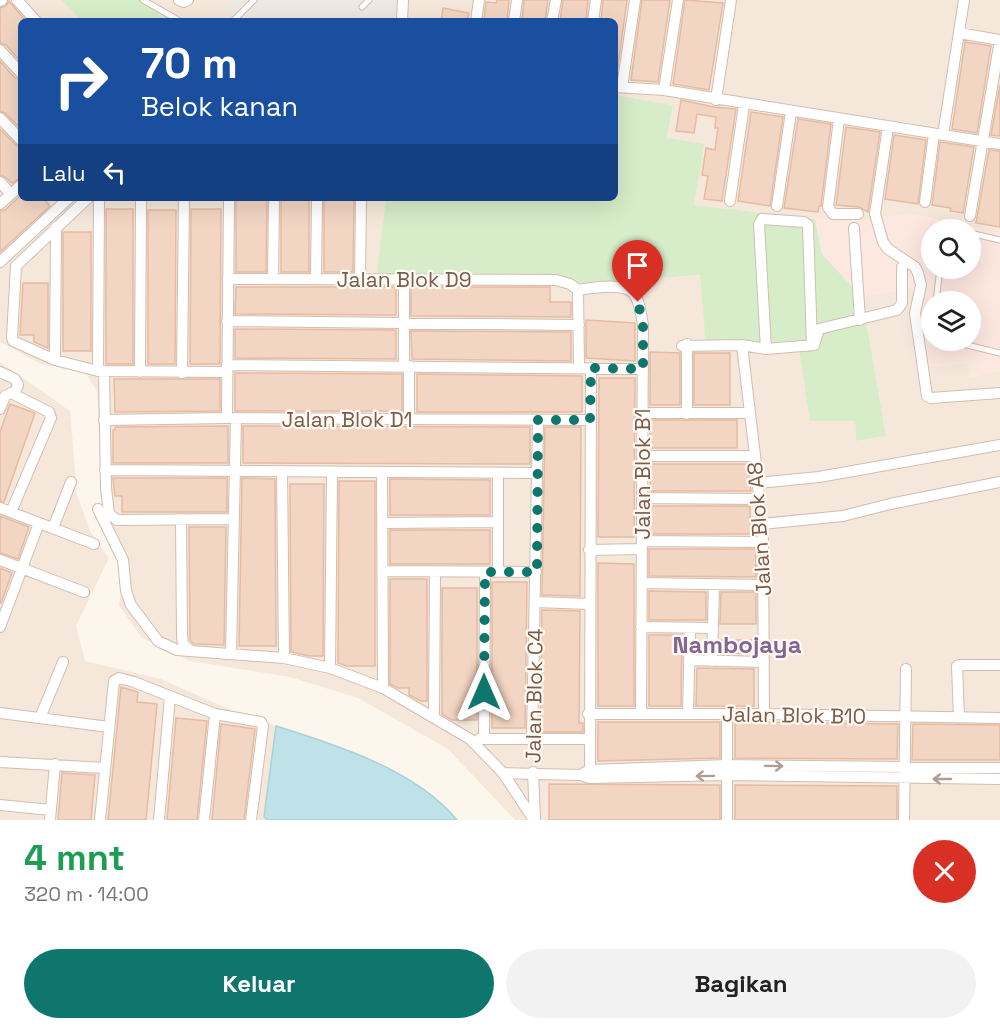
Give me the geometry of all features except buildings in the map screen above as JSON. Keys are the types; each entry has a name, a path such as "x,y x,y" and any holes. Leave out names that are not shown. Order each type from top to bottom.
{"street":[{"path":"17,0 33,18"},
{"path":"179,0 188,0"},
{"path":"402,18 403,0"},
{"path":"476,18 479,0"},
{"path":"514,18 517,0"},
{"path":"553,18 556,0"},
{"path":"593,18 596,0"},
{"path":"635,0 619,87 664,90 744,105 1000,144"},
{"path":"664,90 678,0"},
{"path":"716,100 731,0"},
{"path":"925,202 964,0"},
{"path":"959,33 1000,40 970,216"},
{"path":"0,50 18,70"},
{"path":"730,201 744,105"},
{"path":"777,206 791,112"},
{"path":"0,118 18,137"},
{"path":"839,119 828,207 833,214 858,214"},
{"path":"888,127 875,214 883,242 888,249 915,267 918,273 921,285 915,313 927,396 931,398 1000,393"},
{"path":"0,182 11,194"},
{"path":"0,204 18,188"},
{"path":"0,262 66,201"},
{"path":"81,201 16,266 13,341 55,360 101,371 140,372 407,366 643,369"},
{"path":"99,201 101,371 107,510 117,520 232,519"},
{"path":"140,372 141,201"},
{"path":"183,372 184,201"},
{"path":"229,201 227,369 234,470 231,653"},
{"path":"273,279 274,201"},
{"path":"316,279 317,201"},
{"path":"360,279 361,201"},
{"path":"766,349 759,224 762,219 804,222 808,225 812,345"},
{"path":"55,360 56,227"},
{"path":"854,228 860,320"},
{"path":"687,414 685,345 742,345 766,349 812,345 816,342 819,329 897,310 902,303 902,267"},
{"path":"404,278 409,419"},
{"name":"Jalan Blok D9","path":"228,279 556,280 570,284 578,290"},
{"name":"Jalan Blok B1","path":"578,290 610,286 633,292 638,302 643,325 641,714"},
{"path":"578,290 579,368"},
{"path":"227,321 579,325"},
{"name":"Jalan Blok A8","path":"742,345 763,542 764,714"},
{"path":"586,774 591,368"},
{"path":"0,372 15,379 18,385 14,394"},
{"path":"0,410 8,393 49,412 51,418 5,510 94,544"},
{"path":"643,413 749,413"},
{"name":"Jalan Blok D1","path":"104,420 231,418 590,420"},
{"name":"Jalan Blok C4","path":"532,740 537,572 538,420"},
{"path":"758,483 819,477 1000,445"},
{"path":"642,456 754,456"},
{"path":"105,470 537,473"},
{"path":"282,471 284,658"},
{"path":"330,668 332,472"},
{"path":"382,472 383,688"},
{"path":"498,473 498,572"},
{"path":"54,528 71,482"},
{"path":"761,524 843,516 1000,482"},
{"path":"642,498 758,499"},
{"path":"98,509 123,561 126,591 131,605 158,641 177,650 284,658 330,668 383,688 470,739 503,773 535,820"},
{"path":"182,519 182,636 183,644 190,650"},
{"path":"382,523 498,522"},
{"path":"0,627 39,523"},
{"path":"589,550 642,545 763,542"},
{"path":"0,560 84,592"},
{"path":"382,571 537,572"},
{"path":"434,718 435,572"},
{"path":"484,739 485,572"},
{"path":"642,584 764,585"},
{"path":"712,661 714,584"},
{"path":"536,602 589,604"},
{"path":"641,627 713,628"},
{"path":"688,714 690,628"},
{"path":"689,660 764,662"},
{"path":"40,718 63,662"},
{"path":"959,718 957,666 959,664 1000,665"},
{"path":"904,820 906,669"},
{"path":"100,820 114,681 119,678 215,714 261,722 263,726 251,820"},
{"path":"159,820 170,697"},
{"path":"0,713 110,727"},
{"path":"204,820 215,714"},
{"name":"Jalan Blok B10","path":"588,714 1000,718"},
{"path":"727,714 727,820"},
{"path":"470,739 588,739"},
{"path":"0,762 104,768"},
{"path":"0,805 51,815 55,764"},
{"path":"905,773 1000,768"},
{"path":"503,773 586,774 727,770 905,773 1000,779"},
{"name":"Jalan Blok C4","path":"533,772 535,820"}],"lane":[{"path":"142,0 175,18"},
{"path":"236,18 254,0"},
{"path":"362,7 369,0"},
{"path":"981,236 1000,240"},
{"path":"981,348 1000,353"}],"path":[{"name":"Jalan Blok C4","path":"532,740 533,772"}],"shaded area":[{"path":"0,0 61,0 79,18 18,18 18,201 386,201 378,274 557,276 581,284 700,275 799,341 855,421 856,441 886,436 862,297 912,287 920,309 921,351 924,351 925,367 968,363 970,378 1000,370 1000,820 515,820 448,749 358,698 290,677 190,661 142,638 119,605 126,563 102,505 97,391 85,372 41,364 0,342"},
{"path":"140,0 230,0 223,8 231,18 172,18"},
{"path":"230,0 397,0 396,18 230,18 222,8"},
{"path":"397,0 1000,0 1000,234 981,230 981,219 933,219 911,214 875,219 815,219 693,205 667,139 673,105 618,96 618,18 396,18"},
{"path":"911,214 933,219 921,219 921,279 981,279 981,230 1000,234 1000,370 969,378 968,363 924,367 923,351 981,351 981,291 921,291 921,324 920,309 912,287 862,297 822,254 815,219 875,219"},
{"path":"0,362 70,411 77,495 90,531 109,558 76,626 85,661 161,679 224,707 276,726 264,817 268,820 0,820"}],"green space":[{"path":"61,0 140,0 175,18 79,18"},
{"path":"618,96 673,105 667,138 704,144 694,205 815,219 822,254 862,297 886,436 856,441 855,421 810,421 798,341 706,344 700,275 581,284 557,276 377,274 386,201 618,201"}],"water":[{"path":"276,726 349,751 398,773 440,802 457,820 268,820 264,817"}],"district":[{"name":"Nambojaya","path":"737,644"}],"route":[{"path":"484,692 485,572 537,572 538,420 590,420 591,368 643,369 643,325 638,302"}]}
